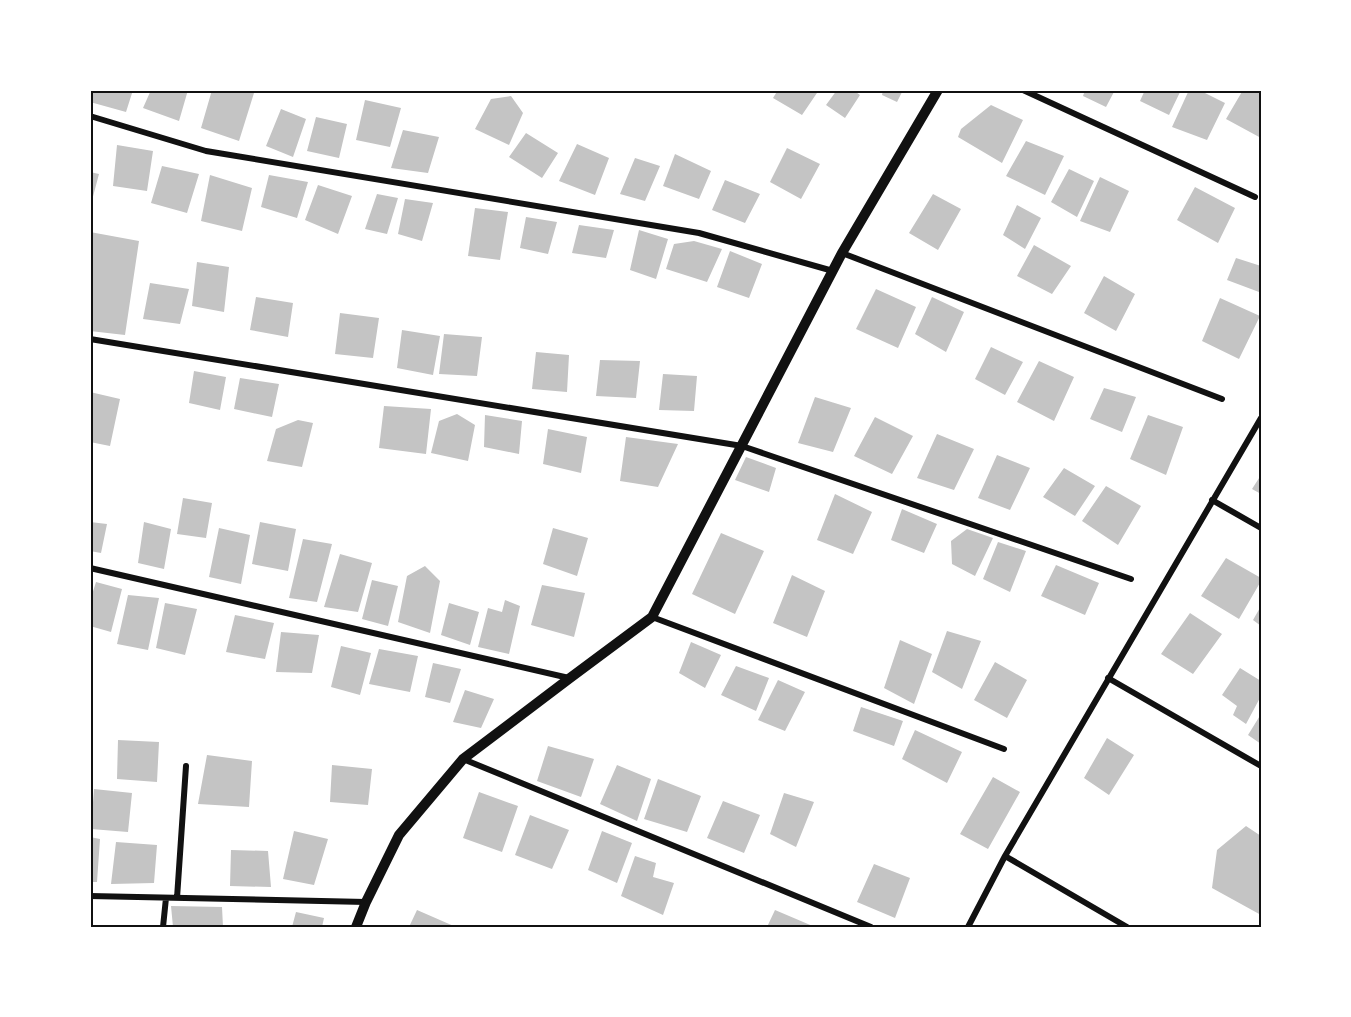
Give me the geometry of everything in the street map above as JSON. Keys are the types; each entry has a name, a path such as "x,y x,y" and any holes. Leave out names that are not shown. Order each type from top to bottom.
{"street":[{"path":"356,927 399,835 463,759 652,617 842,253 938,90"},
{"path":"1023,90 1255,197"},
{"path":"90,116 206,151 699,233 833,271"},
{"path":"842,253 1222,399"},
{"path":"90,339 742,446 1131,579"},
{"path":"968,927 1005,856 1261,418"},
{"path":"1212,500 1261,528"},
{"path":"90,568 570,678"},
{"path":"652,617 1004,749"},
{"path":"1108,678 1261,766"},
{"path":"463,759 871,927"},
{"path":"177,898 186,766"},
{"path":"1005,856 1127,927"},
{"path":"90,896 366,902"},
{"path":"163,927 166,898"}],"building":[{"path":"91,90 133,90 126,112 90,102"},
{"path":"151,90 188,90 179,121 143,108"},
{"path":"212,90 245,90 254,93 239,141 201,128"},
{"path":"778,90 819,90 802,115 773,98"},
{"path":"837,90 853,90 860,95 845,118 826,105"},
{"path":"883,90 903,90 897,102 882,95"},
{"path":"1085,90 1115,90 1106,107 1083,96"},
{"path":"1145,90 1181,90 1169,115 1140,101"},
{"path":"1189,90 1199,90 1225,103 1207,140 1172,127"},
{"path":"1243,90 1261,90 1261,138 1226,119"},
{"path":"511,96 523,113 509,145 475,129 491,99"},
{"path":"365,100 401,108 390,147 356,140"},
{"path":"991,105 1023,120 1002,163 958,137 961,129"},
{"path":"281,109 306,119 293,157 266,146"},
{"path":"316,117 347,124 339,158 307,151"},
{"path":"403,130 439,137 428,173 391,168"},
{"path":"526,133 558,153 542,178 509,157"},
{"path":"1026,141 1064,156 1045,195 1006,176"},
{"path":"577,144 609,158 595,195 559,181"},
{"path":"117,145 153,151 147,191 113,186"},
{"path":"787,148 820,164 801,199 770,182"},
{"path":"675,154 711,171 699,199 663,186"},
{"path":"635,158 660,166 645,201 620,194"},
{"path":"162,166 199,174 187,213 151,203"},
{"path":"1069,169 1094,181 1077,217 1051,202"},
{"path":"90,172 99,174 91,204 90,204"},
{"path":"210,175 252,188 242,231 201,221"},
{"path":"269,175 308,182 297,218 261,207"},
{"path":"1100,177 1129,191 1110,232 1080,221"},
{"path":"725,180 760,194 745,223 712,210"},
{"path":"318,185 352,196 338,234 305,220"},
{"path":"1195,187 1235,208 1218,243 1177,220"},
{"path":"377,194 398,198 387,234 365,229"},
{"path":"933,194 961,209 938,250 909,233"},
{"path":"405,199 433,203 422,241 398,234"},
{"path":"1017,205 1041,218 1025,249 1003,235"},
{"path":"475,208 508,212 500,260 468,256"},
{"path":"526,217 557,222 548,254 520,248"},
{"path":"579,225 614,230 606,258 572,253"},
{"path":"639,230 668,239 656,279 630,270"},
{"path":"90,232 139,241 125,335 90,331"},
{"path":"694,241 722,249 707,282 666,269 674,244"},
{"path":"1034,245 1071,266 1052,294 1017,276"},
{"path":"730,251 762,264 749,298 717,287"},
{"path":"1236,258 1261,266 1259,292 1227,280"},
{"path":"197,262 229,267 224,312 192,306"},
{"path":"1104,276 1135,294 1116,331 1084,313"},
{"path":"150,283 189,289 180,324 143,319"},
{"path":"876,289 916,307 898,348 856,329"},
{"path":"256,297 293,303 288,337 250,330"},
{"path":"932,297 964,312 946,352 915,334"},
{"path":"1220,298 1260,316 1239,359 1202,341"},
{"path":"340,313 379,318 373,358 335,354"},
{"path":"402,330 440,336 433,375 397,368"},
{"path":"444,334 482,337 477,376 439,374"},
{"path":"991,347 1023,362 1005,395 975,379"},
{"path":"536,352 569,355 567,392 532,389"},
{"path":"600,360 640,361 636,398 596,396"},
{"path":"1039,361 1074,377 1054,421 1017,402"},
{"path":"194,371 226,377 220,410 189,403"},
{"path":"663,374 697,376 694,411 659,410"},
{"path":"240,378 279,384 272,417 234,409"},
{"path":"1104,388 1136,397 1122,432 1090,419"},
{"path":"90,392 120,399 110,446 90,442"},
{"path":"815,397 851,408 833,452 798,443"},
{"path":"384,406 431,409 426,454 379,448"},
{"path":"457,414 475,425 468,461 431,453 439,421"},
{"path":"485,415 522,421 519,454 484,447"},
{"path":"1148,415 1183,427 1166,475 1130,459"},
{"path":"875,417 913,436 892,474 854,456"},
{"path":"298,420 313,423 302,467 267,461 276,429"},
{"path":"548,429 587,437 581,473 543,464"},
{"path":"937,434 974,449 954,490 917,478"},
{"path":"626,437 678,444 658,487 620,481"},
{"path":"997,455 1030,468 1010,510 978,498"},
{"path":"746,457 776,468 769,492 735,480"},
{"path":"1064,468 1095,486 1075,516 1043,497"},
{"path":"1261,475 1261,494 1252,489"},
{"path":"1106,486 1141,506 1118,545 1082,521"},
{"path":"835,494 872,512 853,554 817,540"},
{"path":"183,498 212,503 206,538 177,534"},
{"path":"902,509 937,524 924,553 891,540"},
{"path":"90,522 107,524 101,553 90,551"},
{"path":"144,522 171,529 164,569 138,563"},
{"path":"260,522 296,529 288,571 252,564"},
{"path":"219,528 250,535 241,584 209,577"},
{"path":"553,528 588,538 577,576 543,564"},
{"path":"967,529 993,538 975,576 952,564 951,541"},
{"path":"721,533 764,551 735,614 692,594"},
{"path":"303,539 332,544 317,602 289,598"},
{"path":"998,542 1026,551 1010,592 983,579"},
{"path":"340,554 372,563 358,612 324,607"},
{"path":"1226,558 1261,578 1239,619 1201,596"},
{"path":"1056,565 1099,583 1085,615 1041,596"},
{"path":"425,566 440,581 430,633 398,622 407,576"},
{"path":"792,575 825,591 807,637 773,623"},
{"path":"372,580 398,586 388,626 362,619"},
{"path":"96,582 122,589 111,632 90,626 90,601"},
{"path":"542,585 585,593 574,637 531,625"},
{"path":"128,595 159,598 148,650 117,644"},
{"path":"505,600 520,606 509,654 478,647 488,608 502,612"},
{"path":"165,603 197,609 185,655 156,648"},
{"path":"449,603 479,612 470,645 441,635"},
{"path":"1261,606 1261,626 1253,620"},
{"path":"1190,613 1222,634 1193,674 1161,654"},
{"path":"235,615 274,623 265,659 226,652"},
{"path":"947,631 981,641 962,689 932,672"},
{"path":"281,632 319,635 312,673 276,672"},
{"path":"900,640 932,654 914,704 884,688"},
{"path":"691,642 721,655 705,688 679,673"},
{"path":"341,646 371,653 360,695 331,687"},
{"path":"379,649 418,656 410,692 369,684"},
{"path":"995,662 1027,680 1007,718 974,700"},
{"path":"433,663 461,669 450,703 425,697"},
{"path":"736,666 769,678 756,711 721,695"},
{"path":"1240,668 1261,681 1261,696 1246,724 1233,715 1237,706 1222,695"},
{"path":"778,680 805,692 785,731 758,720"},
{"path":"465,690 494,699 481,728 453,722"},
{"path":"861,707 903,721 894,746 853,731"},
{"path":"1261,714 1261,744 1248,735"},
{"path":"915,730 962,752 947,783 902,759"},
{"path":"1107,738 1134,755 1109,795 1084,778"},
{"path":"118,740 159,742 157,782 117,779"},
{"path":"548,746 594,759 581,797 537,781"},
{"path":"207,755 252,761 249,807 198,804"},
{"path":"332,765 372,769 368,805 330,802"},
{"path":"617,765 651,779 637,821 600,804"},
{"path":"993,777 1020,792 988,849 960,834"},
{"path":"658,779 701,796 687,832 644,819"},
{"path":"94,789 132,793 128,832 91,829"},
{"path":"479,792 518,806 502,852 463,838"},
{"path":"784,793 814,802 796,847 770,834"},
{"path":"723,801 760,815 744,853 707,838"},
{"path":"530,815 569,830 552,869 515,855"},
{"path":"1246,826 1261,836 1261,915 1212,888 1217,850"},
{"path":"294,831 328,839 314,885 283,879"},
{"path":"602,831 632,843 617,883 588,870"},
{"path":"90,837 100,839 97,882 90,882"},
{"path":"116,842 157,845 154,883 111,884"},
{"path":"231,850 268,851 271,887 230,886"},
{"path":"635,856 656,863 653,877 674,883 663,915 621,896"},
{"path":"874,864 910,878 895,918 857,902"},
{"path":"171,906 222,907 223,927 173,927"},
{"path":"417,910 456,927 409,927"},
{"path":"775,910 815,927 767,927"},
{"path":"296,912 324,918 322,927 292,927"}]}
